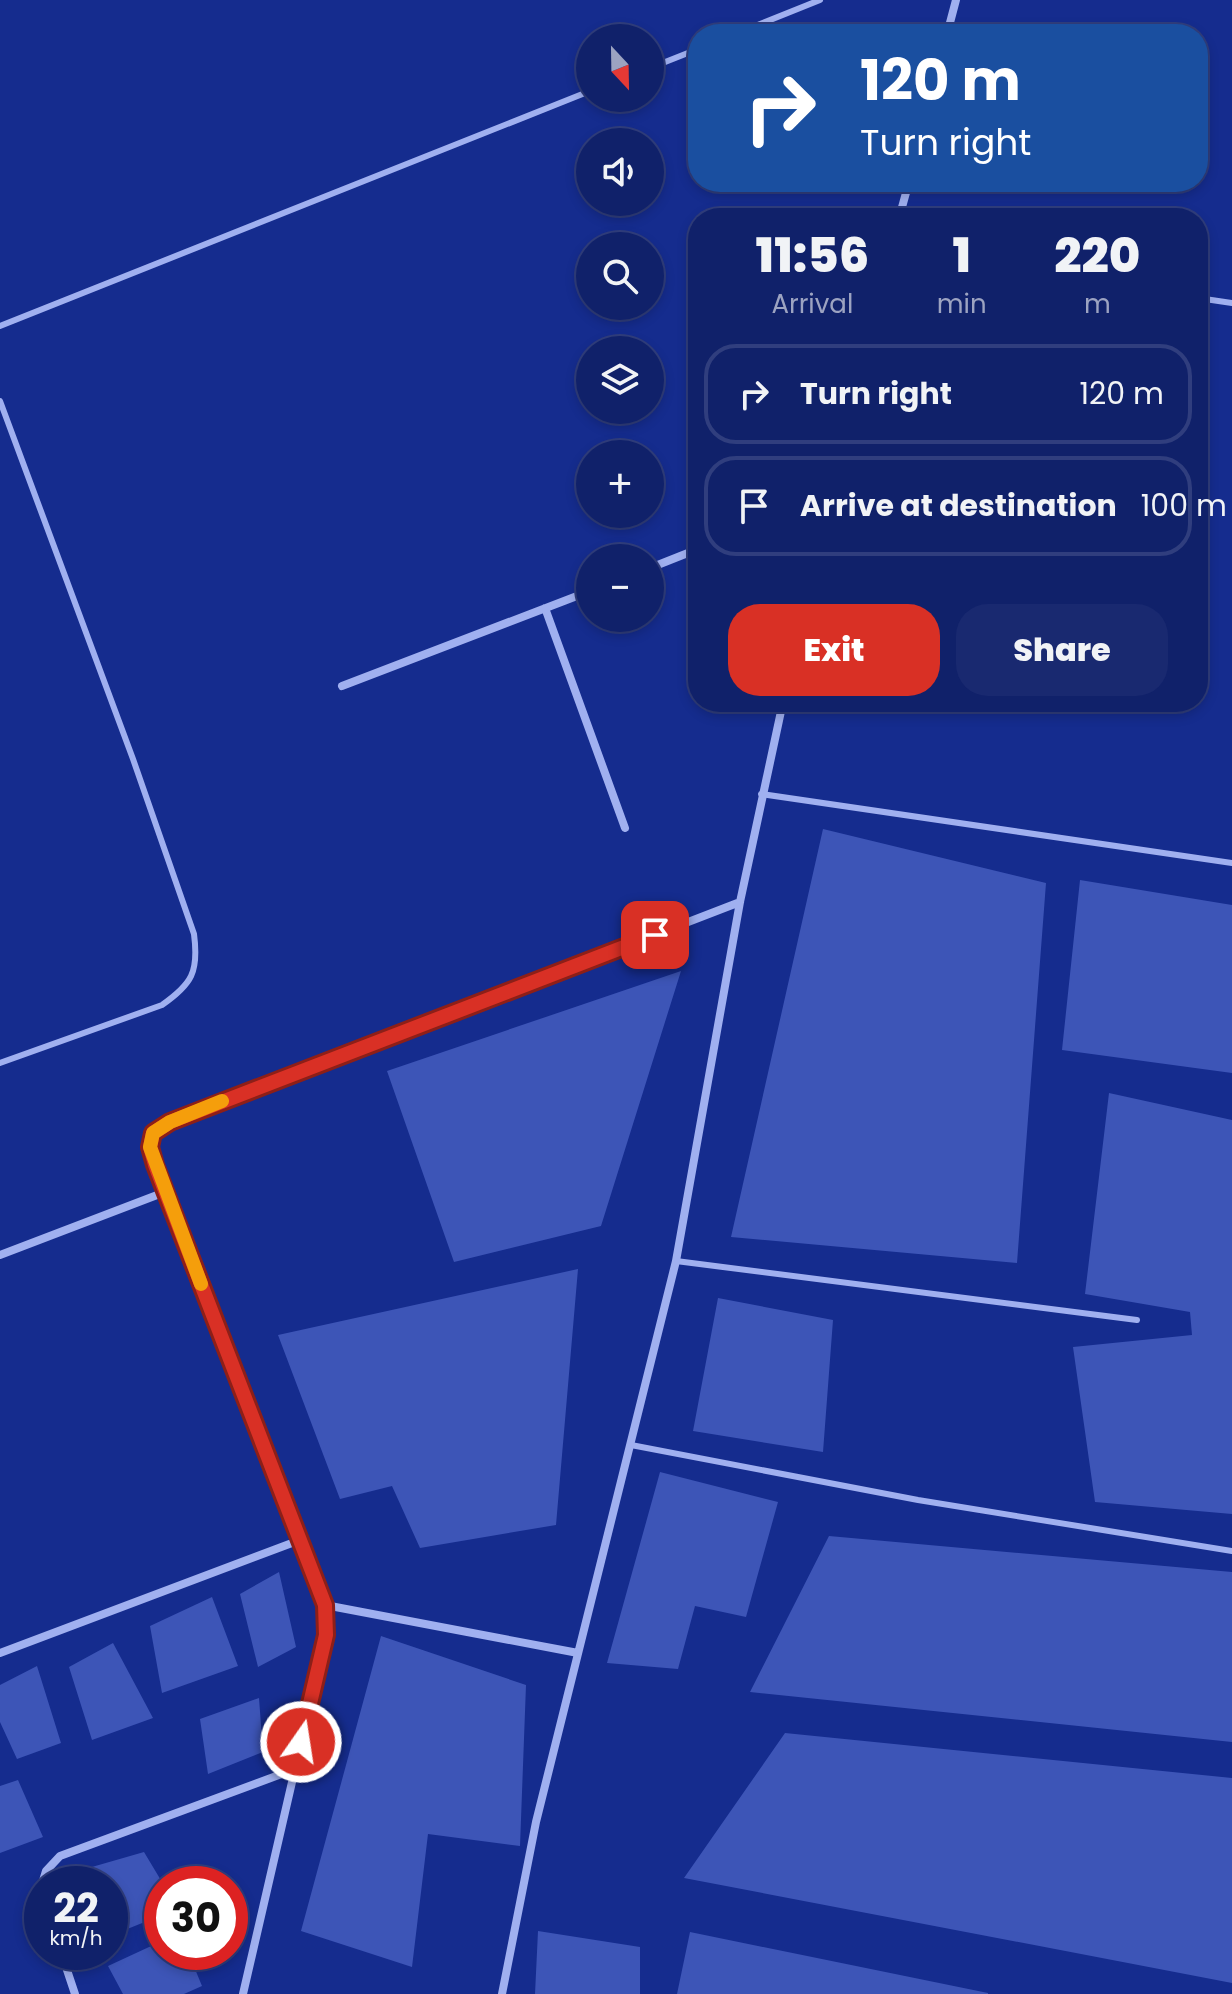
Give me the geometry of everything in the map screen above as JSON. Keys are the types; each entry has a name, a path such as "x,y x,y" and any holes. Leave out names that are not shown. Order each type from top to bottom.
{"street":[{"path":"950,24 956,0"},
{"path":"664,562 688,553"},
{"path":"342,686 576,596"},
{"path":"545,608 625,828"},
{"path":"502,1994 536,1822 676,1261 740,902 781,712"},
{"path":"243,1994 326,1635 325,1605 165,1192 150,1147 153,1133 170,1122 740,902"},
{"path":"0,1255 165,1192"},
{"path":"0,1653 300,1540"},
{"path":"325,1605 578,1653"},
{"path":"51,1866 60,1856 295,1769"},
{"path":"67,1970 75,1994"}],"lane":[{"path":"760,24 820,0"},
{"path":"664,62 688,53"},
{"path":"0,326 576,97"},
{"path":"1208,299 1232,303"},
{"path":"0,401 133,759 194,934 197,959 185,989 162,1005 0,1063"},
{"path":"761,794 1232,863"},
{"path":"676,1261 1137,1320"},
{"path":"631,1445 918,1500 1232,1551"}],"building":[{"path":"823,829 1046,883 1017,1263 731,1237"},
{"path":"1080,880 1232,905 1232,1073 1062,1050"},
{"path":"681,971 601,1226 454,1262 387,1071"},
{"path":"1109,1093 1232,1120 1232,1514 1095,1502 1073,1347 1192,1335 1190,1312 1085,1294"},
{"path":"578,1269 556,1525 420,1548 392,1486 340,1499 278,1335"},
{"path":"718,1298 833,1320 823,1452 693,1431"},
{"path":"660,1472 778,1502 746,1617 695,1606 678,1669 607,1663"},
{"path":"829,1536 1232,1572 1232,1742 750,1692"},
{"path":"279,1572 296,1647 258,1667 240,1594"},
{"path":"212,1597 238,1666 162,1693 150,1626"},
{"path":"381,1636 526,1685 520,1846 428,1834 412,1967 301,1931"},
{"path":"113,1643 153,1718 92,1740 69,1667"},
{"path":"37,1666 61,1743 17,1759 0,1722 0,1685"},
{"path":"259,1698 263,1752 208,1774 200,1719"},
{"path":"785,1733 1232,1778 1232,1983 684,1878"},
{"path":"18,1780 43,1837 0,1853 0,1786"},
{"path":"144,1852 152,1866 144,1866 144,1922 128,1929 128,1866 95,1866"},
{"path":"538,1931 640,1947 640,1994 535,1994"},
{"path":"690,1932 988,1993 988,1994 677,1994"},
{"path":"144,1949 144,1970 195,1970 202,1986 184,1994 123,1994 110,1970 128,1970 128,1957"}],"slow traffic":[{"path":"201,1284 150,1147 153,1133 170,1122 222,1101"}],"route":[{"path":"301,1742 326,1635 325,1605 155,1165 150,1147 153,1133 170,1122 655,935"}]}
